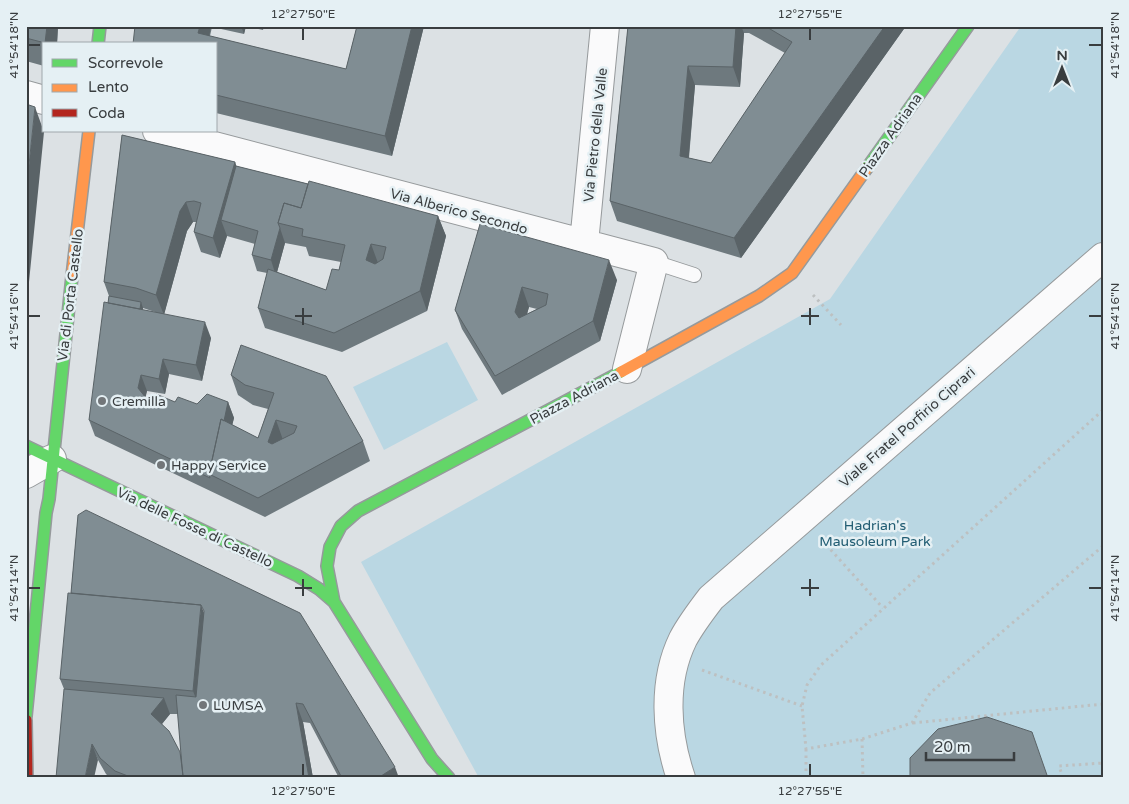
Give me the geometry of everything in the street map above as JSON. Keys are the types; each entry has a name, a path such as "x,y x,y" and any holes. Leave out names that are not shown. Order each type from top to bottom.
{"street":[{"path":"98,42 100,26"},
{"name":"Via Pietro della Valle","path":"584,244 606,26"},
{"name":"Piazza Adriana","path":"955,44 962,26"},
{"name":"Piazza Adriana","path":"449,778 432,759 334,602 327,566 330,547 341,526 358,510 627,369 759,296 792,273 968,26"},
{"path":"26,95 42,99"},
{"name":"Via di Porta Castello","path":"26,716 46,525 46,497 52,459 89,132"},
{"name":"Via Alberico Secondo","path":"161,132 654,262"},
{"name":"Viale Fratel Porfirio Ciprari","path":"681,778 670,735 671,680 675,660 683,640 693,622 711,598 1103,257"},
{"path":"627,369 654,262"},
{"name":"Via delle Fosse di Castello","path":"26,446 298,576 319,589 334,602"},
{"path":"26,474 52,459"},
{"name":"Via di Porta Castello","path":"26,632 46,513"},
{"path":"26,720 27,778"},
{"name":"Piazza Adriana","path":"432,759 435,778"}],"lane":[{"path":"654,262 694,275"}],"path":[{"path":"813,295 840,324"},
{"path":"806,778 806,749 802,706 807,685 821,665 1103,410"},
{"path":"912,723 930,693 1103,546"},
{"path":"836,555 883,608"},
{"path":"702,670 802,706"},
{"path":"806,749 862,740 912,723 1103,704"},
{"path":"862,740 863,778"},
{"path":"1063,778 1059,766 1103,763"}],"green space":[{"name":"Hadrian's Mausoleum Park","path":"1021,26 1103,26 1103,778 1048,778 1039,752 917,778 479,778 361,562 830,299"},
{"path":"447,342 478,400 384,450 353,387"}],"building":[{"path":"26,26 47,26 45,42 26,38"},
{"path":"135,26 200,26 198,33 346,69 357,26 412,26 385,136 218,95 218,42 133,42"},
{"path":"628,26 736,26 733,67 688,66 680,156 711,163 792,42 765,26 885,26 734,238 610,201"},
{"path":"26,104 35,107 26,194"},
{"path":"122,135 235,162 213,238 194,232 201,203 194,201 186,202 180,211 156,295 136,288 104,282"},
{"path":"236,166 308,184 301,208 284,203 278,223 280,228 271,260 252,255 258,231 221,220"},
{"path":"309,181 438,216 420,291 334,333 258,308 268,269 326,290 332,269 339,270 345,245 302,236 303,229 278,223 284,203 301,208","holes":["371,244 386,247 383,259 375,264 366,260"]},
{"path":"480,224 609,260 593,321 495,376 455,310","holes":["522,287 548,294 546,305 519,318 515,312"]},
{"path":"109,296 141,302 140,309 108,303"},
{"path":"104,302 205,322 196,365 163,359 159,379 141,375 138,388 146,398 154,400 156,394 175,402 178,397 197,404 207,394 228,402 224,421 221,419 209,474 210,478 89,420"},
{"path":"241,345 326,376 363,441 258,498 209,474 221,419 258,438 274,393 245,385 231,375","holes":["276,420 297,426 294,433 272,444 268,442"]},
{"path":"86,510 300,613 395,767 378,778 342,778 303,704 296,703 309,778 183,778 176,695 196,697 204,611 201,605 71,593 78,515"},
{"path":"68,593 201,605 193,691 60,679"},
{"path":"64,689 164,698 151,714 169,731 180,752 183,775 174,778 133,778 115,771 100,758 92,744 85,778 56,778"},
{"path":"987,717 1032,732 1048,778 910,778 910,758 938,729"}],"traffic: fast":[{"path":"98,42 100,26"},
{"path":"867,168 968,26"},
{"path":"26,716 72,276"},
{"path":"449,778 432,759 334,602 327,566 330,547 341,526 358,511 621,372"},
{"path":"26,446 298,576 319,589 334,602"}],"traffic: slow":[{"path":"72,276 89,132"},
{"path":"621,372 759,296 792,273 867,168"}],"traffic: jam":[{"path":"26,720 27,778"}],"place":[{"name":"Cremilla","path":"102,401"},
{"name":"Happy Service","path":"161,465"},
{"name":"LUMSA","path":"203,705"}]}
